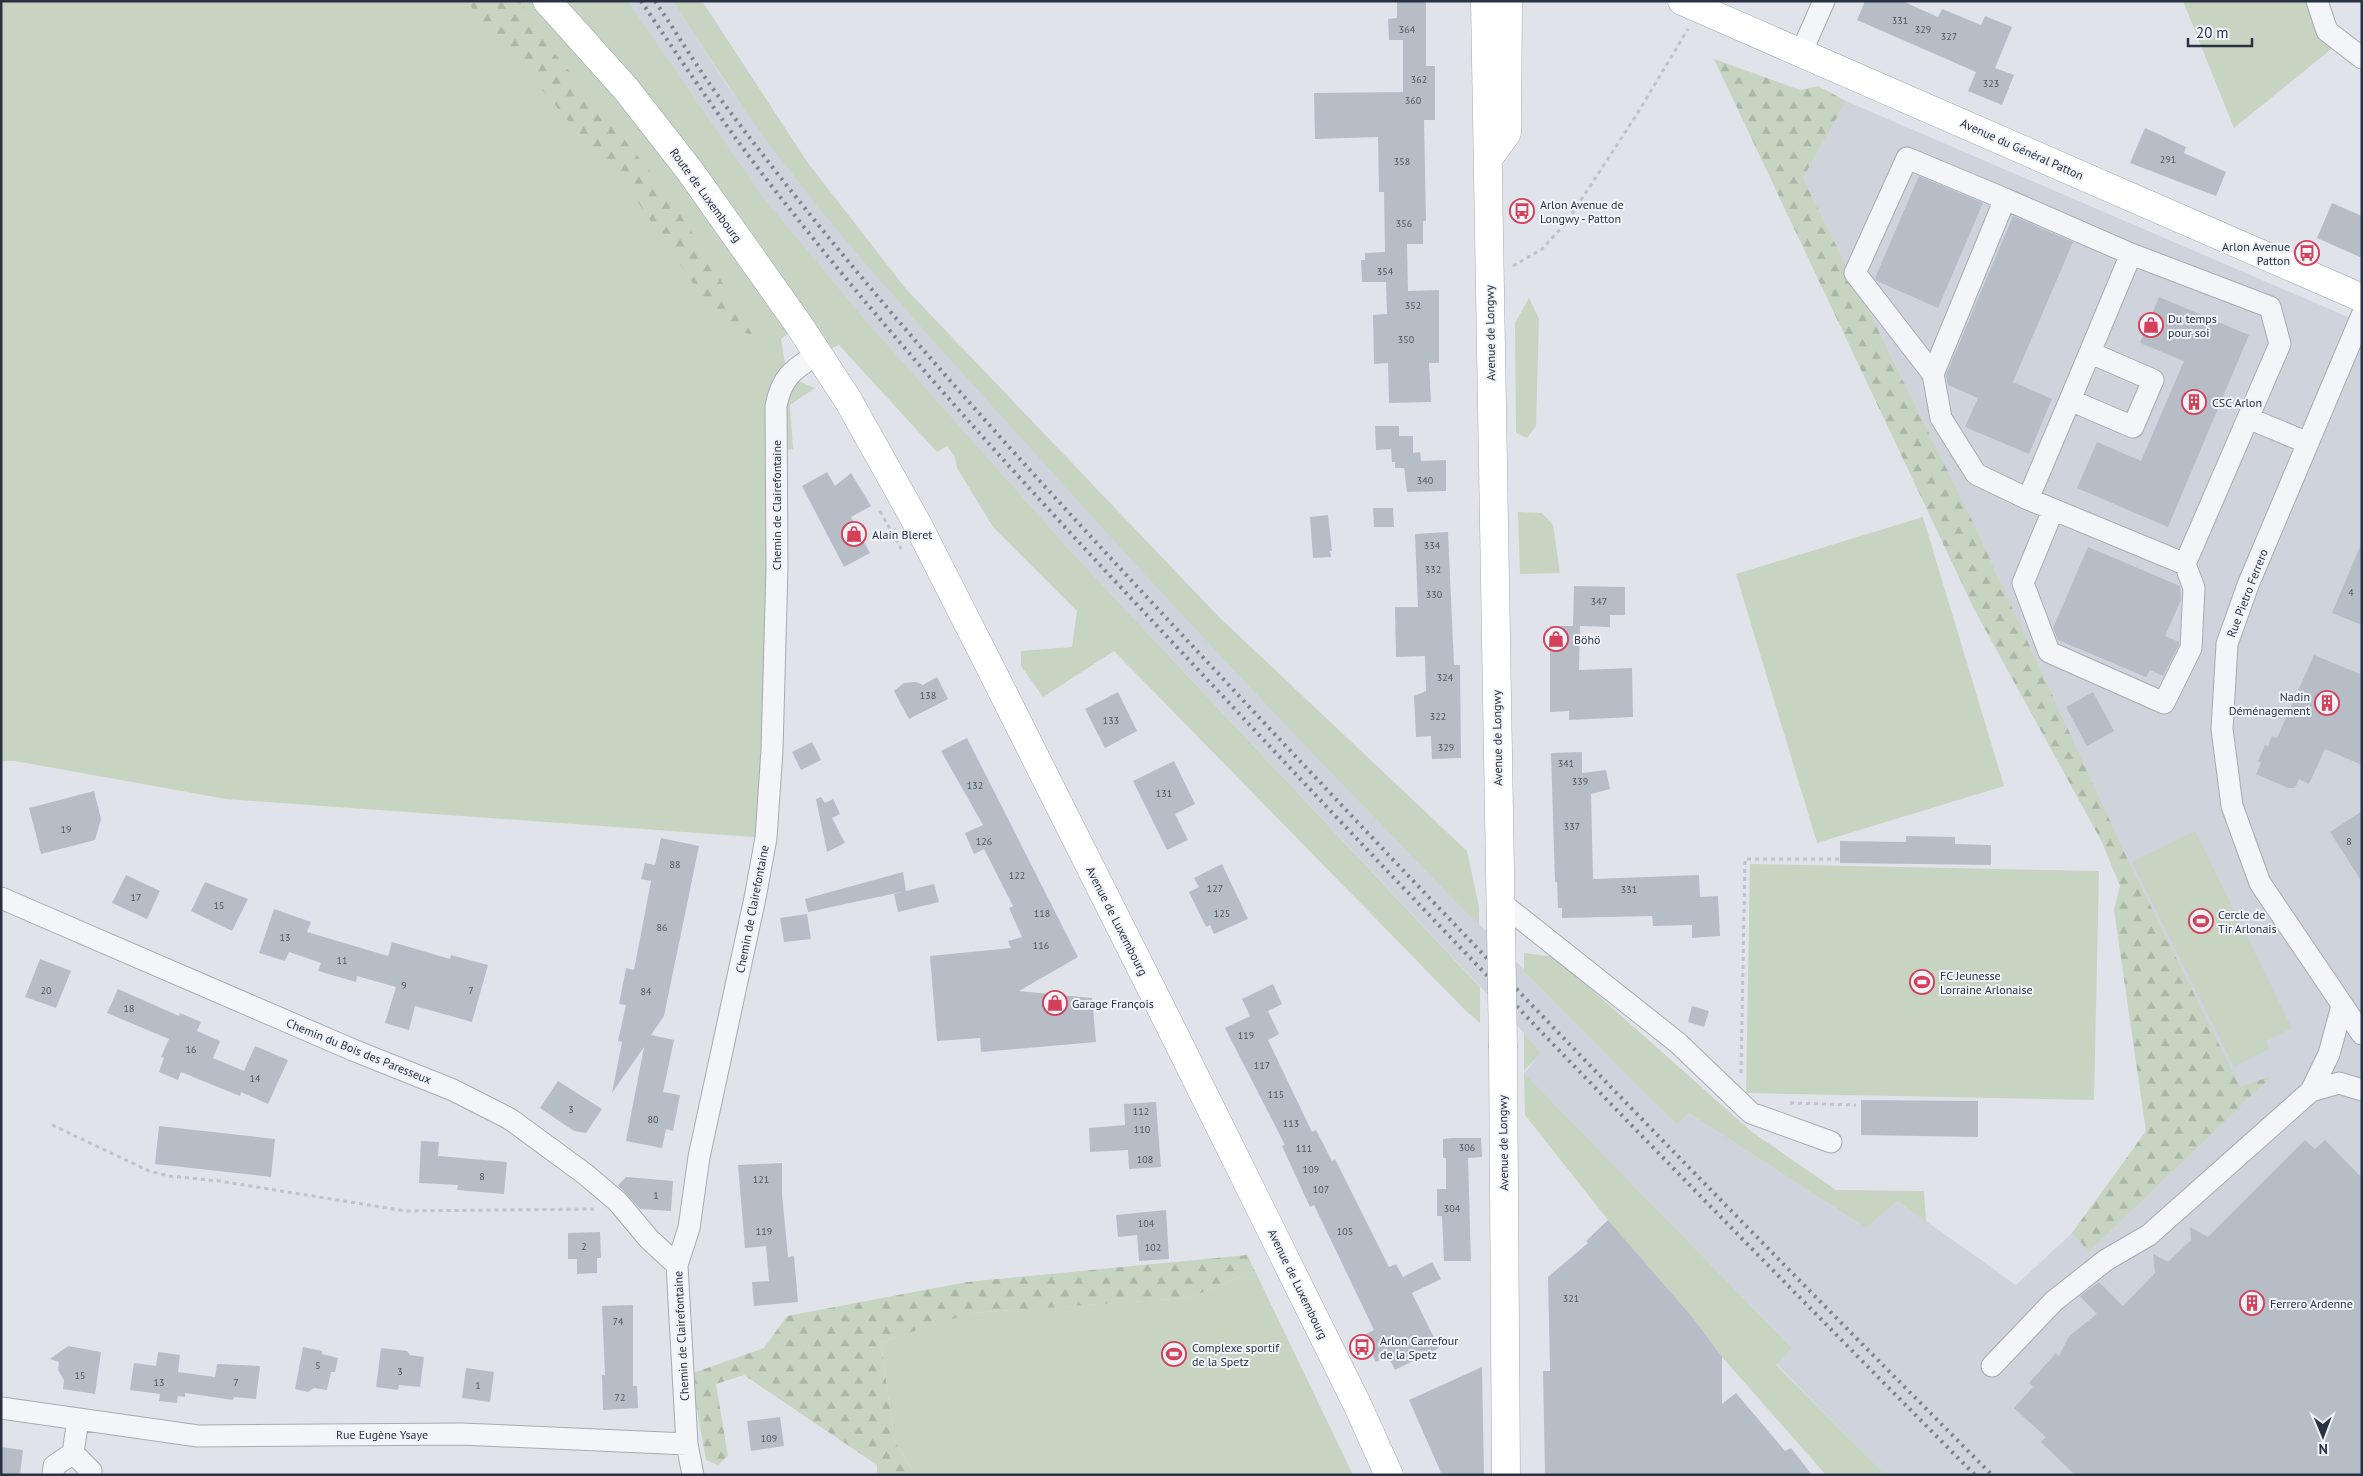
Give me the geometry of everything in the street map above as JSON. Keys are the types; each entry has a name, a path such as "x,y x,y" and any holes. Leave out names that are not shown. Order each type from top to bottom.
{"main road":[{"name":"Avenue de Longwy","path":"1485,1 1501,929 1506,1475"},
{"path":"1488,159 1507,133 1508,1"},
{"name":"Avenue du Général Patton","path":"1690,5 2362,298"},
{"name":"Route de Luxembourg","path":"539,8 626,89 684,164 818,354 848,400"},
{"name":"Avenue de Luxembourg","path":"848,400 918,526 1004,695 1348,1387 1389,1475"}],"street":[{"path":"1801,53 1824,1"},
{"path":"2317,1 2327,31 2362,58"},
{"path":"2053,510 2023,583 2049,652 2164,704 2191,648 2194,588 2185,564 2280,344 2270,307 2131,254 1907,158 1855,273 1933,374 1941,418 1976,474 2053,510 2185,564"},
{"path":"1933,374 2005,199"},
{"path":"2028,499 2131,254"},
{"name":"Rue Pietro Ferrero","path":"2362,315 2248,585 2227,644 2222,729 2232,806 2260,883 2362,1034"},
{"path":"2070,400 2133,427 2153,380 2090,353"},
{"name":"Chemin de Clairefontaine","path":"693,1475 687,1444 677,1265 689,1228 699,1157 756,898 766,838 772,750 777,567 776,406 779,388 790,371 818,354"},
{"path":"2248,418 2308,443"},
{"name":"Chemin du Bois des Paresseux","path":"1,898 353,1050 454,1090 510,1119 585,1174 618,1202 649,1239 677,1265"},
{"path":"1500,902 1678,1043 1751,1113 1831,1142"},
{"path":"1992,1366 2054,1301 2106,1260 2149,1235 2311,1091 2329,1054 2342,1006"},
{"path":"2311,1091 2338,1083 2362,1090"},
{"name":"Rue Eugène Ysaye","path":"1,1408 198,1436 462,1434 687,1444"},
{"path":"53,1475 54,1466 73,1453 78,1419"},
{"path":"73,1453 91,1471 90,1475"}],"path":[{"path":"518,1 539,8"},
{"path":"1490,279 1542,249 1566,223 1678,47 1690,5"},
{"path":"1740,1102 1745,859 1840,859"},
{"path":"1788,1103 1856,1104"},
{"path":"52,1125 149,1171 406,1211 590,1210 618,1202"}],"shaded area":[{"path":"628,1 673,1 725,82 791,173 898,301 1365,808 1677,1125 1689,1113 1866,1228 1898,1201 2016,1285 2072,1233 2089,1252 2271,1077 2240,1088 2130,864 1972,520 1803,178 1846,101 2362,323 2362,1475 1886,1475 1776,1364 1792,1348 1524,1073 1541,1053 1524,1033 1065,545 867,322 763,197"}],"green space":[{"path":"1,1 628,1 763,197 867,322 1065,545 1480,987 1480,1023 1465,1010 1114,651 1043,697 1021,666 1021,651 1072,647 1077,611 993,527 957,468 955,457 947,446 937,452 839,345 817,354 799,325 781,339 785,363 796,380 815,388 790,405 793,449 786,450 766,838 226,799 15,761 1,761"},
{"path":"466,1 507,1 544,40 661,185 706,254 753,336 720,323 637,201"},
{"path":"673,1 702,1 808,163 906,289 1219,617 1467,851 1479,907 1479,925 1366,809 1199,632 1089,513 881,281 776,153"},
{"path":"2183,1 2317,1 2340,42 2234,128"},
{"path":"1714,59 1800,90 1818,86 1846,101 1803,178 1972,520 2130,864 2240,1087 2272,1076 2089,1252 2072,1233 2146,1131 2114,910 2120,886 2102,842 1974,609"},
{"path":"1529,298 1539,319 1536,426 1527,438 1516,433 1515,323"},
{"path":"1518,512 1542,513 1553,525 1560,573 1520,574"},
{"path":"1923,517 2004,786 1817,843 1736,574"},
{"name":"Cercle de Tir Arlonais","path":"2195,831 2292,1028 2266,1041 2269,1049 2234,1067 2132,862"},
{"name":"FC Jeunesse Lorraine Arlonaise","path":"1750,864 2099,871 2094,1100 1746,1093"},
{"path":"1524,953 1555,957 1752,1132 1836,1190 1924,1191 1926,1222 1898,1201 1866,1228 1689,1113 1677,1125 1524,971"},
{"path":"1524,1033 1541,1053 1524,1071"},
{"path":"1524,1073 1792,1348 1776,1365 1886,1475 1826,1475 1722,1357 1694,1319 1608,1220 1525,1115"},
{"path":"1247,1255 1255,1271 1188,1298 971,1313 881,1342 894,1440 915,1475 877,1475 877,1465 744,1375 716,1384 728,1456 718,1465 706,1460 693,1387 693,1373 764,1348 787,1316 967,1282"},
{"name":"Complexe sportif de la Spetz","path":"1255,1271 1353,1475 915,1475 894,1440 881,1342 970,1313 1188,1298"}],"building":[{"path":"1397,1 1426,1 1426,66 1435,66 1435,120 1424,120 1426,221 1423,221 1423,244 1407,244 1408,291 1439,290 1439,363 1429,363 1431,402 1389,403 1388,363 1374,364 1373,315 1387,314 1386,282 1362,282 1361,260 1365,260 1365,253 1385,252 1384,192 1379,192 1378,137 1315,139 1314,93 1403,92 1403,40 1389,40 1388,19 1397,18"},
{"path":"1865,1 1902,1 1938,17 1942,9 1981,25 1985,16 2012,27 1995,68 2014,75 2002,105 1968,91 1976,72 1857,20"},
{"path":"2145,128 2186,147 2184,153 2226,172 2216,196 2130,163"},
{"path":"1919,176 1983,203 1938,308 1877,281 1875,278"},
{"path":"2332,203 2362,216 2362,258 2317,238"},
{"path":"2013,216 2073,242 2013,382 2052,399 2029,454 1965,427 1978,398 1948,385 1946,375"},
{"name":"CSC Arlon","path":"2159,297 2249,335 2168,527 2077,488 2097,442 2141,461 2184,361 2140,343"},
{"path":"1375,426 1399,426 1399,436 1413,436 1413,453 1420,452 1421,461 1446,460 1446,491 1407,492 1404,468 1395,468 1395,462 1392,462 1391,449 1376,450"},
{"path":"827,472 835,486 851,473 871,506 851,517 870,553 844,567 802,486"},
{"path":"1373,508 1393,508 1394,527 1374,527"},
{"path":"1328,515 1331,557 1313,558 1310,517"},
{"path":"1448,532 1454,665 1460,665 1461,758 1432,759 1431,736 1416,737 1414,696 1426,691 1425,656 1396,657 1395,607 1418,607 1415,534"},
{"path":"2362,542 2362,625 2332,613"},
{"path":"2088,547 2180,586 2181,600 2165,636 2179,642 2179,645 2163,676 2150,670 2146,677 2058,640 2053,628"},
{"path":"1574,586 1625,587 1625,615 1610,615 1610,627 1580,626 1579,670 1632,668 1633,717 1569,720 1569,711 1550,712 1550,626 1573,626"},
{"name":"Nadin Déménagement","path":"2314,655 2362,675 2362,765 2325,749 2309,784 2299,779 2295,788 2288,788 2256,774 2261,763 2258,761 2265,745 2268,746 2272,736 2277,738"},
{"path":"937,677 948,699 909,719 894,691 904,683 916,682 923,685"},
{"path":"1118,692 1137,731 1105,748 1085,709"},
{"path":"2093,692 2114,731 2087,746 2066,707"},
{"path":"967,738 1078,957 1019,991 1092,998 1096,1042 981,1052 980,1038 937,1041 930,956 1011,948 1008,941 1022,937 1009,908 1013,906 984,849 974,854 965,833 983,825 941,751"},
{"path":"812,742 821,760 801,770 792,752"},
{"path":"1582,752 1582,773 1606,770 1610,789 1591,794 1593,879 1699,875 1700,897 1718,896 1720,936 1692,938 1692,925 1653,926 1652,916 1562,918 1562,908 1558,908 1557,882 1555,882 1551,753"},
{"path":"1174,761 1195,804 1175,814 1188,840 1167,850 1133,781"},
{"path":"94,791 101,819 95,840 41,854 29,808"},
{"path":"821,797 825,803 833,799 840,814 832,818 845,843 827,852 816,799"},
{"path":"2362,811 2362,882 2330,832"},
{"path":"1906,836 1955,837 1955,844 1991,845 1991,865 1840,863 1840,841 1906,842"},
{"path":"661,838 699,846 664,1016 651,1035 674,1040 663,1092 680,1095 673,1131 666,1129 662,1148 626,1141 644,1047 612,1093 622,1042 618,1041 626,1005 619,1004 626,968 634,970 651,881 641,879 645,863 655,865"},
{"path":"1222,864 1248,919 1214,934 1210,925 1206,927 1189,892 1199,887 1194,878"},
{"path":"903,872 906,891 808,912 805,899"},
{"path":"126,875 160,891 147,919 112,903"},
{"path":"205,882 248,899 232,931 191,911"},
{"path":"934,884 939,902 898,912 894,894"},
{"path":"274,909 311,922 307,932 388,956 392,942 450,959 451,955 488,965 472,1022 415,1006 409,1030 385,1023 396,987 357,976 356,982 318,971 321,963 289,952 285,961 259,953"},
{"path":"807,914 811,939 784,942 780,918"},
{"path":"40,959 71,971 56,1008 25,997"},
{"path":"1273,984 1282,1004 1268,1011 1279,1034 1268,1040 1312,1132 1316,1130 1332,1161 1335,1159 1389,1267 1396,1264 1403,1277 1432,1262 1441,1279 1412,1293 1439,1348 1395,1370 1388,1356 1376,1362 1362,1336 1374,1330 1314,1205 1310,1207 1282,1146 1285,1145 1225,1028 1250,1016 1242,999"},
{"path":"118,989 179,1016 180,1013 201,1022 197,1031 220,1041 213,1058 244,1071 255,1046 288,1060 268,1104 241,1092 240,1096 181,1072 178,1080 159,1072 164,1058 161,1057 169,1039 107,1013"},
{"path":"1692,1006 1709,1011 1704,1027 1688,1022"},
{"path":"558,1081 602,1109 586,1133 574,1131 540,1108"},
{"path":"1861,1100 1978,1101 1978,1137 1861,1135"},
{"path":"1156,1102 1161,1167 1129,1169 1128,1150 1090,1152 1089,1128 1125,1125 1124,1104"},
{"path":"159,1126 275,1139 271,1177 155,1164"},
{"path":"1481,1138 1482,1157 1468,1158 1471,1261 1444,1261 1442,1216 1437,1216 1437,1189 1446,1189 1446,1158 1443,1158 1443,1139"},
{"name":"Ferrero Ardenne","path":"2305,1140 2315,1149 2325,1140 2362,1178 2362,1475 2075,1475 2041,1442 2046,1437 2014,1408 2033,1387 2029,1383 2056,1353 2059,1356 2069,1336 2097,1314 2080,1296 2099,1282 2123,1306 2155,1273 2153,1254 2168,1262 2191,1240 2190,1227 2208,1237"},
{"path":"421,1141 439,1142 438,1156 507,1162 504,1194 457,1190 458,1185 419,1183"},
{"path":"782,1163 782,1194 788,1257 794,1256 798,1302 754,1306 752,1282 769,1281 766,1246 745,1248 738,1165"},
{"path":"626,1177 673,1181 671,1211 640,1209 618,1185"},
{"path":"1166,1210 1169,1259 1139,1261 1137,1235 1118,1237 1116,1215"},
{"path":"1608,1220 1694,1319 1722,1357 1722,1404 1736,1393 1785,1451 1791,1448 1812,1475 1545,1475 1543,1371 1550,1371 1548,1277 1588,1243 1586,1241"},
{"path":"600,1232 601,1258 597,1258 597,1273 577,1274 577,1259 568,1259 568,1233"},
{"path":"633,1305 633,1386 637,1386 638,1408 603,1410 602,1375 605,1375 602,1306"},
{"path":"68,1346 101,1352 95,1394 63,1389 64,1380 58,1370 59,1362 50,1359"},
{"path":"303,1347 322,1351 322,1354 338,1358 335,1372 331,1372 327,1390 314,1388 308,1392 295,1389"},
{"path":"381,1348 407,1351 410,1355 424,1357 420,1387 399,1385 398,1390 376,1387"},
{"path":"158,1352 180,1355 178,1372 215,1377 217,1364 260,1366 256,1399 234,1397 233,1400 185,1393 185,1397 178,1396 177,1403 159,1401 160,1394 130,1390 134,1363 156,1366"},
{"path":"1482,1367 1484,1475 1442,1475 1409,1400"},
{"path":"466,1368 494,1372 490,1402 462,1398"},
{"path":"780,1417 784,1446 751,1451 747,1421"},
{"path":"1,1447 23,1450 20,1475 1,1475"}],"railway":[{"path":"641,1 723,120 774,189 826,254 934,382 1046,507 1499,988 1688,1184 1975,1475"},
{"path":"655,1 708,82 774,169 894,316 1020,459 1148,599 1502,974 1795,1276 1992,1475"}],"place":[{"name":"Arlon Avenue de Longwy - Patton","path":"1522,211"},
{"name":"Arlon Avenue Patton","path":"2307,253"},
{"name":"Du temps pour soi","path":"2151,325"},
{"name":"CSC Arlon","path":"2194,402"},
{"name":"Alain Bleret","path":"854,534"},
{"name":"Böhö","path":"1556,639"},
{"name":"Nadin Déménagement","path":"2327,703"},
{"name":"Cercle de Tir Arlonais","path":"2201,921"},
{"name":"FC Jeunesse Lorraine Arlonaise","path":"1922,982"},
{"name":"Garage François","path":"1055,1003"},
{"name":"Ferrero Ardenne","path":"2252,1303"},
{"name":"Arlon Carrefour de la Spetz","path":"1362,1347"},
{"name":"Complexe sportif de la Spetz","path":"1174,1354"}]}
